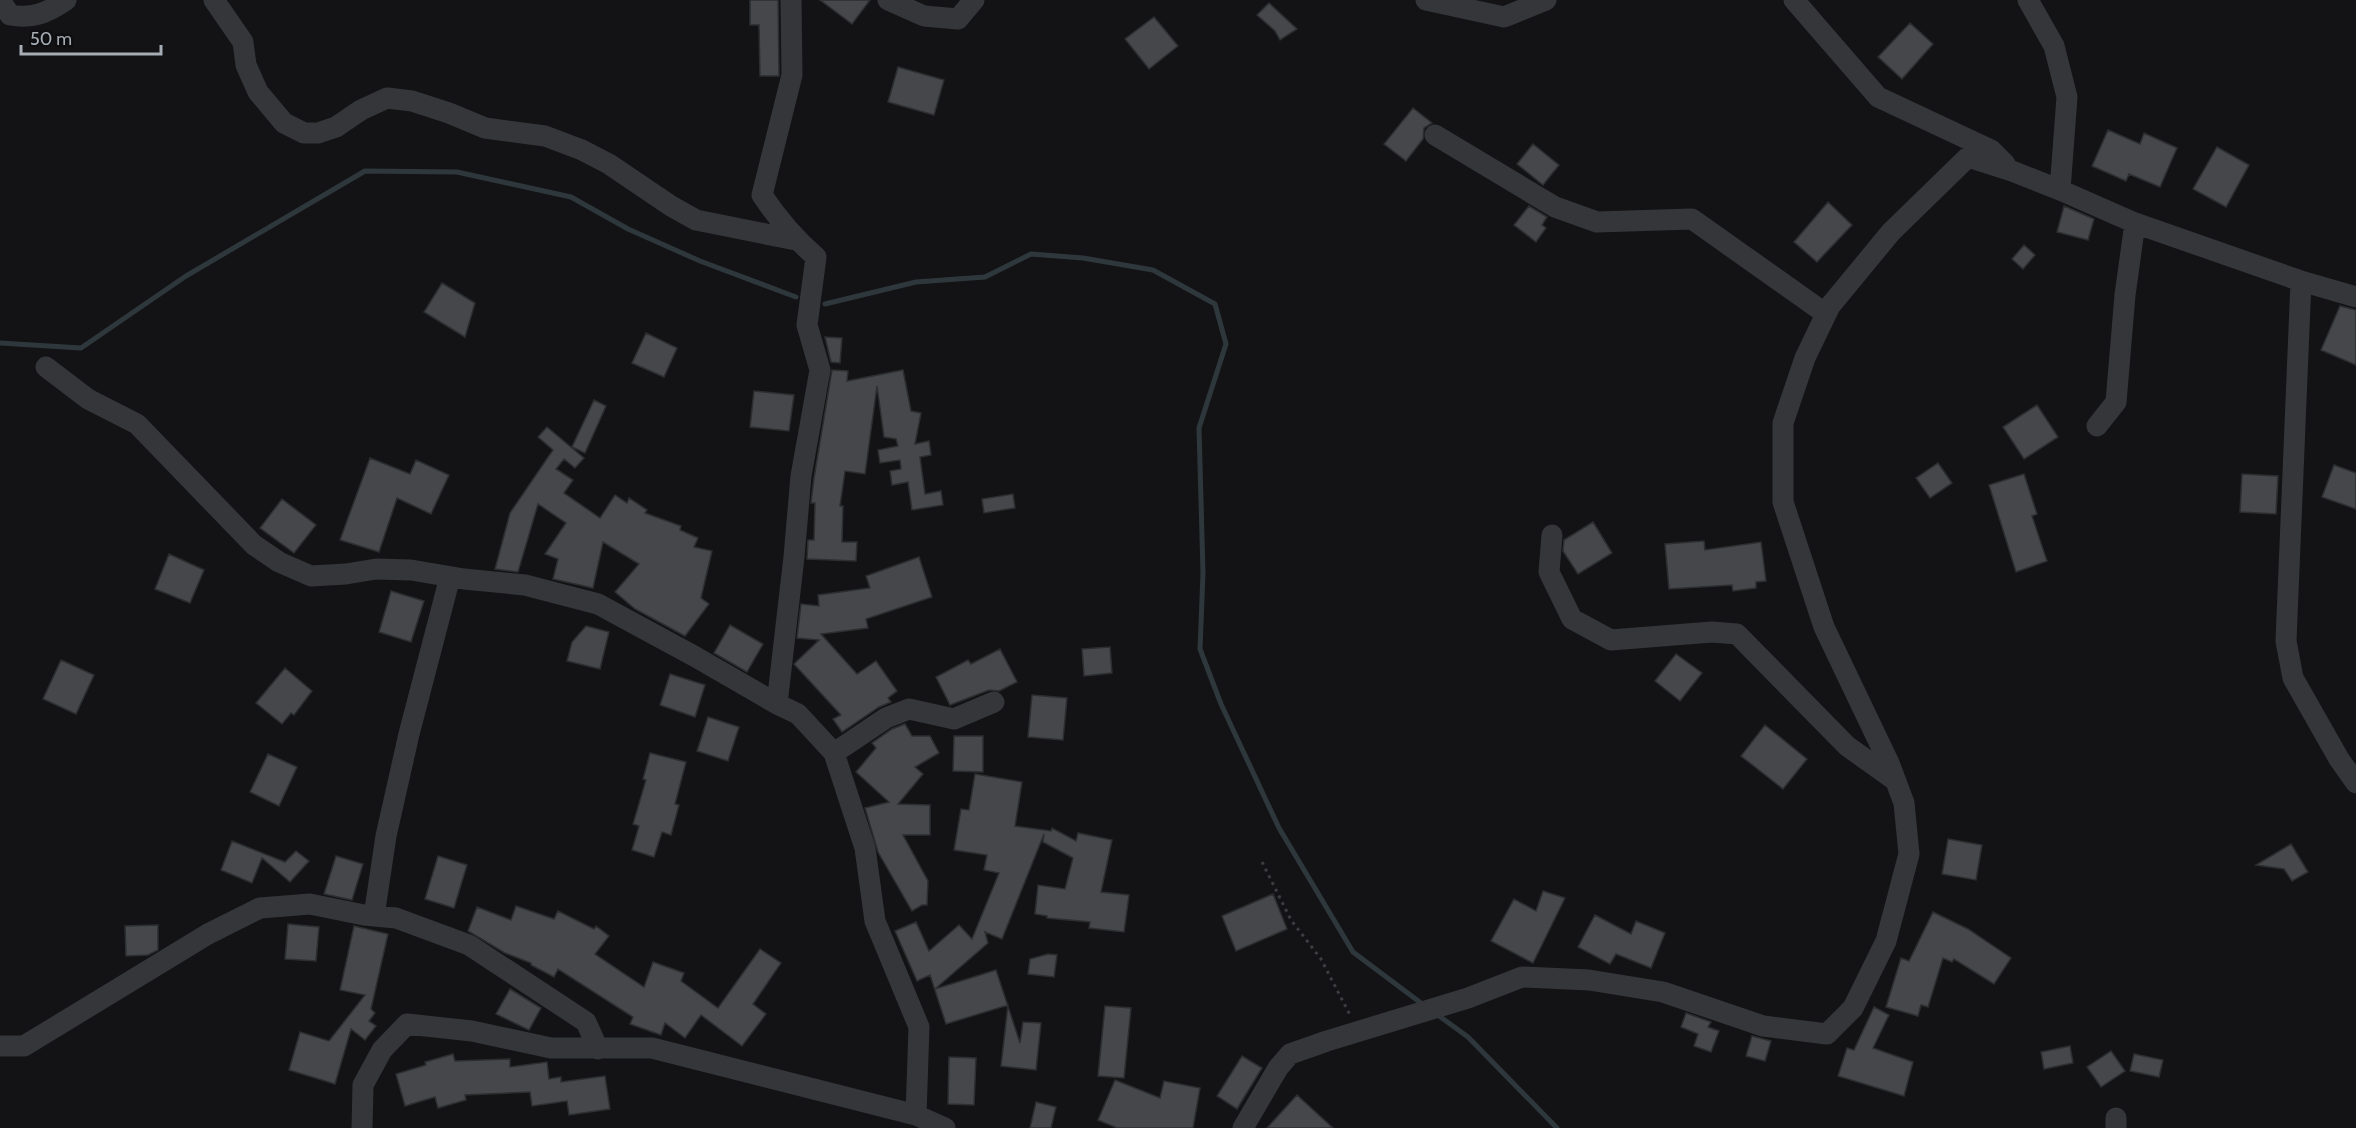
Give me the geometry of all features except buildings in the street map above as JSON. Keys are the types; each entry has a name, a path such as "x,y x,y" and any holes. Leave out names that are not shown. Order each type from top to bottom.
{"street":[{"path":"0,0 10,15 27,18 43,14 66,0"},
{"path":"214,0 243,42 246,65 258,92 284,123 304,133 318,133 336,127 361,110 387,98 412,101 449,112 485,128 545,136 582,150 609,164 670,206 696,220 796,240"},
{"path":"777,704 801,476 820,370 807,325 816,257 777,219 762,195 792,75 791,0"},
{"path":"888,0 924,16 958,19 974,0"},
{"path":"1426,0 1504,17 1546,0"},
{"path":"1794,0 1878,98 1991,150 2012,171"},
{"path":"2028,0 2054,46 2067,97 2060,190"},
{"path":"1435,135 1555,207 1597,222 1692,219 1826,314"},
{"path":"1243,1128 1278,1068 1290,1054 1468,998 1522,977 1589,980 1663,992 1763,1026 1827,1034 1853,1008 1886,941 1909,854 1904,803 1889,763 1824,627 1783,502 1783,423 1805,357 1830,306 1891,232 1968,157 2060,190 2135,224 2301,281 2356,297"},
{"path":"2097,426 2116,402 2125,295 2135,224"},
{"path":"2301,281 2286,641 2293,678 2339,759 2356,783"},
{"path":"46,367 88,399 137,424 254,545 279,562 311,576 346,574 376,568 411,570 450,577 525,585 598,604 798,714 834,753 865,848 875,921 919,1027 916,1115"},
{"path":"1552,535 1549,572 1572,619 1611,640 1712,632 1737,634 1847,746 1896,781"},
{"path":"374,916 386,836 409,734 450,577"},
{"path":"834,753 886,718 909,709 954,719 994,702"},
{"path":"0,1046 24,1046 208,934 260,908 310,904 396,918 469,945 586,1022 598,1048"},
{"path":"362,1128 363,1085 382,1050 407,1024 472,1031 551,1048 652,1048 916,1115 945,1128"}],"path":[{"path":"1262,862 1291,920 1321,959 1359,1032"}],"waterway":[{"path":"0,343 81,348 186,276 365,171 457,172 571,197 628,229 700,261 796,297"},
{"path":"825,304 916,282 985,277 1031,254 1083,258 1153,270 1215,304 1226,344 1199,428 1203,573 1200,649 1221,704 1279,828 1353,952 1425,1006"},
{"path":"1435,1013 1468,1037 1557,1128"}]}
